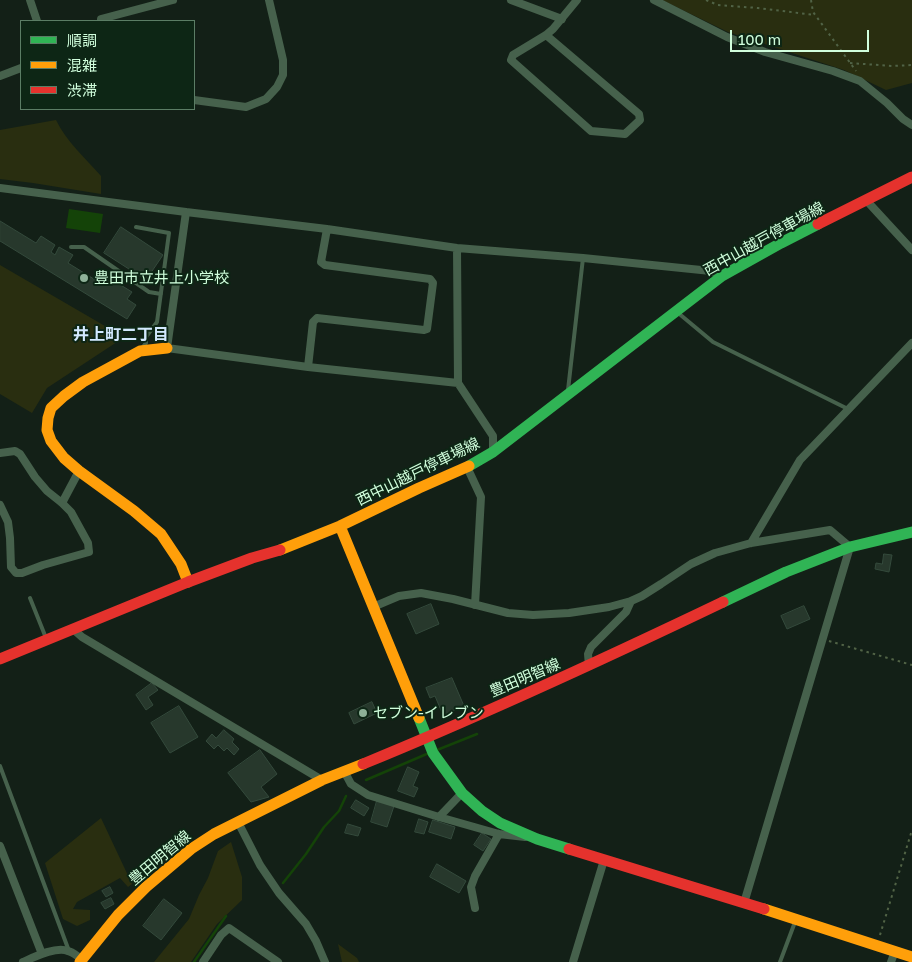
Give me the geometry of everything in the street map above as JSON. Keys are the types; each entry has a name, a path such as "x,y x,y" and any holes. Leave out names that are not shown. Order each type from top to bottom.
{"main road":[{"name":"西中山越戸停車場線","path":"0,659 188,582 252,558 281,550 340,526 467,467 493,452 568,396 722,276 781,243 912,176"},
{"path":"166,348 140,351 83,382 51,408 47,430 51,441 64,458 162,534 181,564 188,582"},
{"path":"340,526 433,753 462,793 482,811 500,823 536,839 877,945 893,957 912,957"},
{"name":"豊田明智線","path":"81,961 118,915 146,886 191,849 214,834 322,780 518,698 786,572 850,547 912,532"}],"street":[{"path":"30,0 37,20"},
{"path":"101,20 100,18 174,0"},
{"path":"195,100 246,107 266,99 277,87 283,75 284,60 269,0"},
{"path":"511,0 562,19"},
{"path":"546,35 639,114 640,120 625,134 591,131 511,60 513,55 546,35 577,0"},
{"path":"654,0 727,37 765,52 833,71 860,81 912,125"},
{"path":"0,76 20,68"},
{"path":"0,188 326,229 456,248 711,271 722,276"},
{"path":"866,200 912,250"},
{"path":"186,212 166,348 308,367 458,383"},
{"path":"308,367 313,322 317,318 424,330 427,329 433,283 430,279 325,265 321,262 326,229"},
{"path":"456,248 458,383 493,436 493,452"},
{"path":"751,543 800,460 912,343"},
{"path":"0,453 15,451 20,454 47,491 71,512 88,543 89,552 22,573 16,573 11,567 8,522 0,505"},
{"path":"467,467 481,497 475,605"},
{"path":"62,503 79,471"},
{"path":"373,607 399,596 421,593 508,613 533,615 582,612 631,601 691,564 715,552 751,543 830,530 850,547 744,903"},
{"path":"589,666 588,654 591,647 626,612 631,601"},
{"path":"73,629 82,637 322,780"},
{"path":"344,771 350,784 368,795 439,818 499,834 536,839"},
{"path":"439,818 462,793"},
{"path":"238,822 260,865 279,893 306,924 325,962"},
{"path":"475,908 471,887 475,876 499,834"},
{"path":"0,846 42,954"},
{"path":"573,962 604,860"},
{"path":"203,962 221,934 229,928 278,962"},
{"path":"22,962 62,949 69,951 81,961"}],"lane":[{"path":"136,227 169,233 157,322 146,337 146,343 140,351"},
{"path":"71,247 84,248 149,292 161,294"},
{"path":"568,396 583,258"},
{"path":"677,312 713,342 849,409"},
{"path":"30,598 47,640"},
{"path":"0,766 69,951"},
{"path":"780,962 796,920"}],"path":[{"path":"706,0 718,5 815,15"},
{"path":"812,0 813,12 861,78 860,81"},
{"path":"850,63 892,66 912,65"},
{"path":"822,639 912,665"},
{"path":"877,945 912,830"}],"shaded area":[{"path":"662,0 912,0 912,83 886,90 844,70 728,32"},
{"path":"56,120 71,142 101,176 101,194 0,179 0,130"},
{"path":"69,209 103,214 100,233 66,228"},
{"path":"0,265 117,333 120,340 47,388 32,413 0,394"},
{"path":"101,818 132,884 128,887 120,878 77,902 73,909 90,910 90,920 77,926 63,919 45,863"},
{"path":"231,842 242,877 242,900 217,924 191,962 154,962 189,919 218,851"},
{"path":"338,944 357,958 359,962 342,962"}],"building":[{"path":"0,221 36,243 41,236 55,245 51,252 55,255 59,247 73,255 68,263 97,281 103,271 121,282 119,284 132,292 127,299 136,305 127,319 0,241"},
{"path":"121,227 163,255 146,280 104,253"},
{"path":"884,554 892,555 889,572 875,569 876,563 882,564"},
{"path":"431,604 439,624 416,634 407,614"},
{"path":"804,606 810,619 787,629 781,616"},
{"path":"452,678 464,706 443,715 435,696 430,698 426,688"},
{"path":"152,683 158,690 148,697 153,705 146,710 136,695"},
{"name":"セブン-イレブン","path":"372,702 377,713 354,724 349,713"},
{"path":"179,706 198,737 170,753 151,723"},
{"path":"224,730 234,739 232,742 239,749 234,755 227,748 224,751 218,745 214,749 206,741 212,734 216,738"},
{"path":"260,750 277,774 261,787 269,797 251,802 228,773"},
{"path":"408,767 419,772 413,786 418,788 414,797 398,791"},
{"path":"356,800 369,808 364,816 351,808"},
{"path":"377,801 394,806 387,827 371,822"},
{"path":"419,819 428,822 424,834 415,832"},
{"path":"433,820 455,827 451,839 429,832"},
{"path":"348,824 361,828 358,836 345,833"},
{"path":"482,833 491,839 483,851 474,845"},
{"path":"437,864 466,881 459,893 430,877"},
{"path":"110,887 113,893 106,897 102,891"},
{"path":"111,898 114,904 105,909 101,903"},
{"path":"164,899 182,913 161,940 143,926"}],"waterway":[{"path":"437,750 477,734"},
{"path":"366,780 429,753"},
{"path":"283,883 324,827 339,811 346,796"},
{"path":"194,962 226,916"}],"traffic: fast":[{"path":"469,466 493,452 722,276 818,224"},
{"path":"723,602 786,572 850,547 912,532"},
{"path":"419,718 433,753 462,793 482,811 500,823 537,839 569,849"}],"traffic: slow":[{"path":"167,348 140,351 83,382 51,408 47,430 51,441 64,458 161,534 181,564 188,582"},
{"path":"280,550 340,526 469,466"},
{"path":"340,526 419,718"},
{"path":"80,962 118,915 146,887 191,849 214,834 322,780 363,764"},
{"path":"764,909 912,957"}],"traffic: jam":[{"path":"818,224 912,177"},
{"path":"0,659 188,582 252,558 280,550"},
{"path":"363,764 544,686 723,602"},
{"path":"569,849 764,909"}],"place":[{"name":"豊田市立井上小学校","path":"84,278"},
{"name":"セブン-イレブン","path":"363,713"}],"district":[{"name":"井上町二丁目","path":"121,335"}]}
